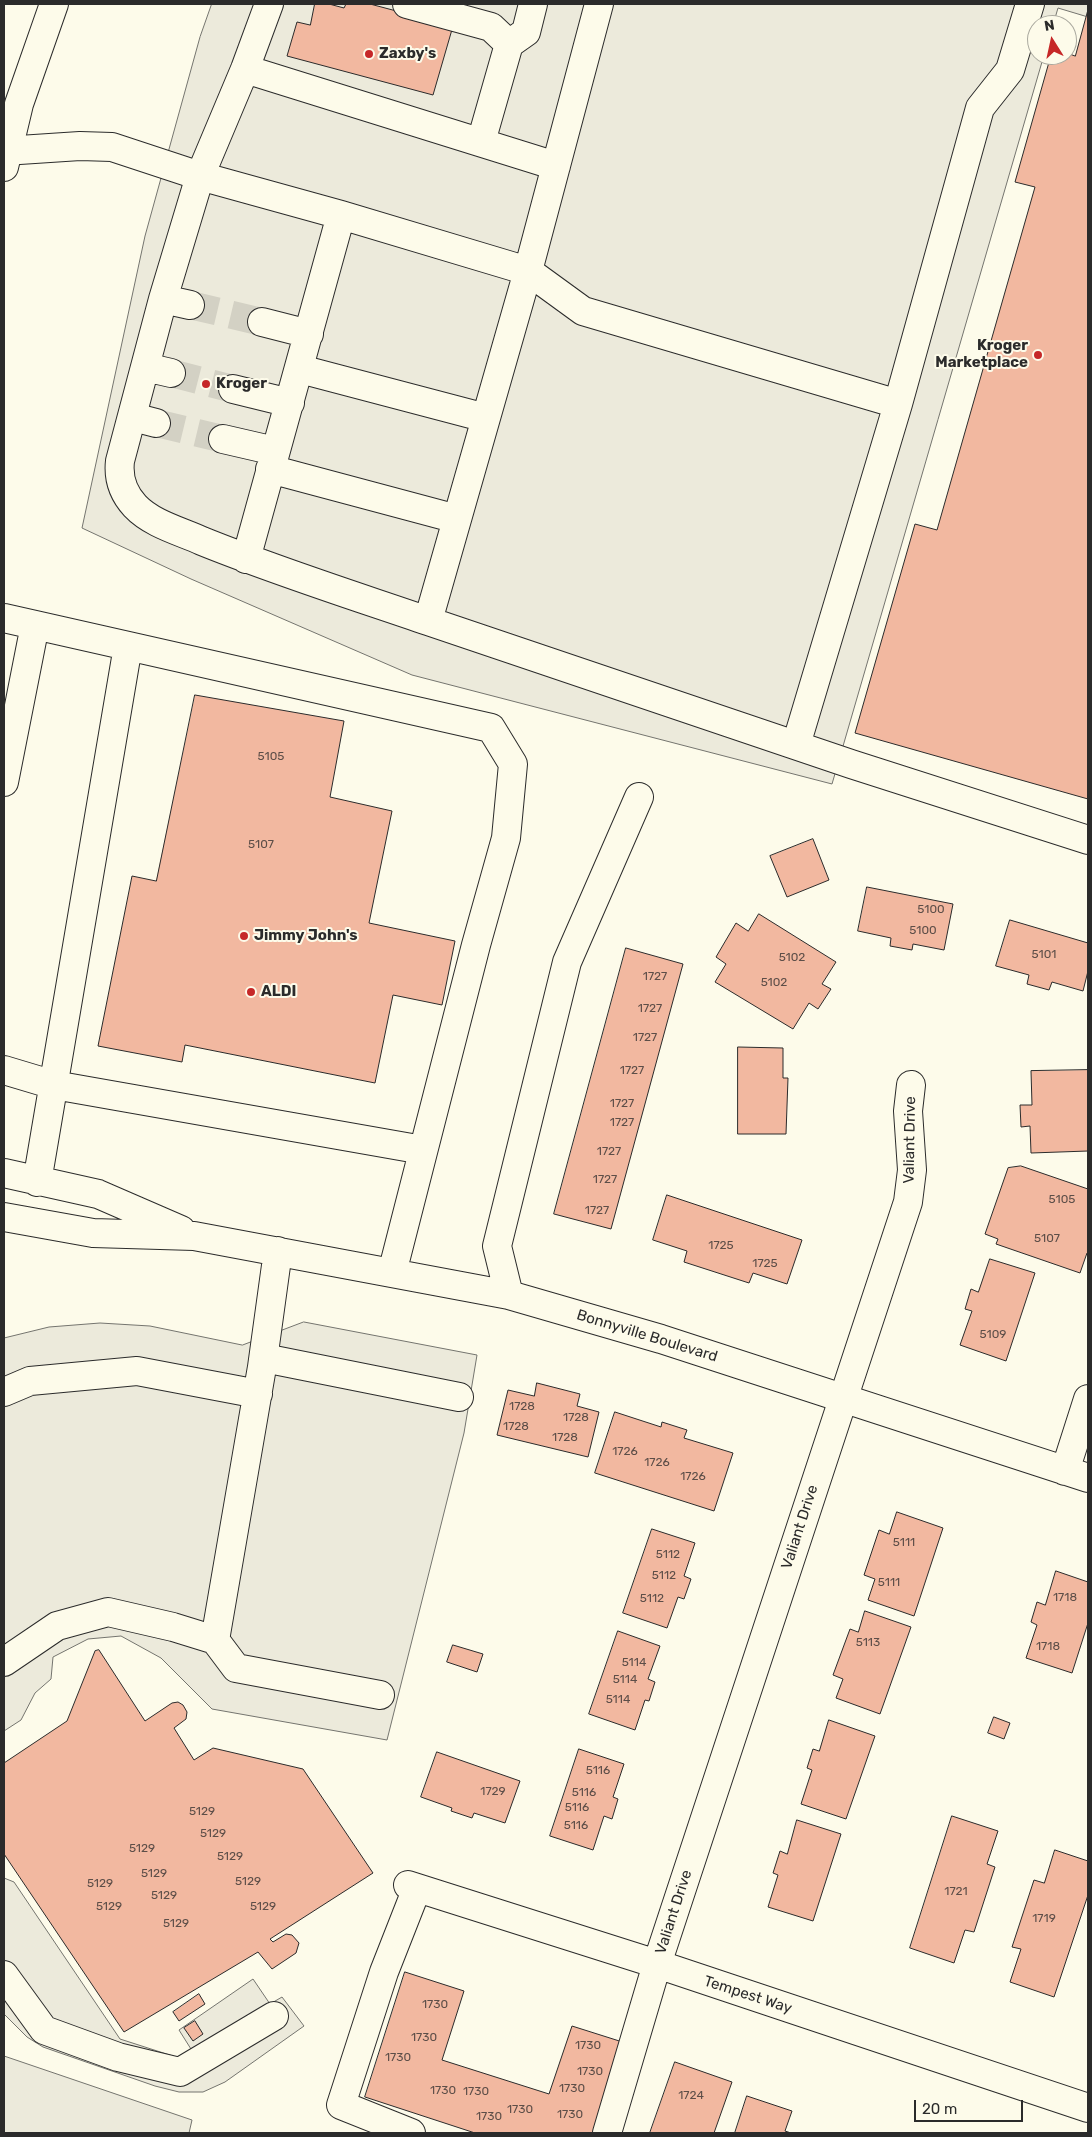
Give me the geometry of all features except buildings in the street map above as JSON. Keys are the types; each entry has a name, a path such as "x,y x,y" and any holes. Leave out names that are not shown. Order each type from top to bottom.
{"street":[{"path":"54,4 19,104 5,156 80,146 112,147 200,176 341,214 528,271 583,311 898,404"},
{"path":"269,4 245,69 200,176 163,299 158,370 144,420 119,472 127,495 135,506 159,523 246,559 796,745 1088,840"},
{"path":"407,4 492,27 509,44"},
{"path":"481,142 509,44 526,32 533,4"},
{"path":"428,621 528,271 599,4"},
{"path":"796,745 898,404 980,108 1010,70 1030,4"},
{"path":"245,69 556,166"},
{"path":"246,559 300,369 341,214"},
{"path":"163,299 190,305"},
{"path":"262,322 309,334"},
{"path":"300,369 486,418"},
{"path":"233,389 290,403"},
{"path":"223,438 273,460 457,519"},
{"path":"4,618 491,728 513,764 506,838 476,945 392,1273"},
{"path":"4,782 35,625"},
{"path":"37,1182 128,646"},
{"path":"509,1295 497,1246 567,962 639,797"},
{"path":"4,1070 54,1085 423,1150"},
{"name":"Valiant Drive","path":"607,2133 657,1964 908,1202 912,1170 908,1111 911,1085"},
{"name":"Bonnyville Boulevard","path":"4,1173 37,1182 98,1194 194,1236"},
{"name":"Bonnyville Boulevard","path":"4,1217 93,1233 194,1236 509,1295 661,1339 1077,1474"},
{"path":"214,1640 264,1358 278,1252"},
{"path":"264,1358 459,1397"},
{"path":"4,1392 30,1381 137,1371 258,1394"},
{"path":"1077,1474 1088,1399"},
{"path":"4,1662 57,1626 108,1612 173,1627 214,1640 236,1668 380,1694"},
{"name":"Tempest Way","path":"411,2133 341,2105 412,1886 657,1964 1088,2108"},
{"path":"4,1975 44,2030 118,2057 180,2072 274,2016"}],"shaded area":[{"path":"212,4 1088,4 1088,17 1058,8 1056,15 1027,15 1027,65 1041,65 832,784 412,675 191,579 82,528 145,236 200,37"},
{"path":"304,1322 477,1355 464,1433 387,1740 212,1709 161,1658 121,1636 88,1639 53,1657 51,1679 35,1693 21,1720 4,1731 4,1338 49,1327 100,1323 150,1326 242,1345"},
{"path":"4,1878 14,1882 120,2039 179,2058 196,2057 179,2030 253,1979 270,2004 282,1997 304,2026 225,2082 203,2092 179,2092 155,2086 43,2047 27,2037 4,2014"},
{"path":"4,2056 192,2120 189,2133 4,2133"}],"tunnel":[{"path":"190,305 262,322"},
{"path":"171,373 233,389"},
{"path":"156,423 223,439"}],"place":[{"name":"Zaxby's","path":"369,54"},
{"name":"Kroger Marketplace","path":"1038,355"},
{"name":"Kroger","path":"206,384"},
{"name":"Jimmy John's","path":"244,936"},
{"name":"ALDI","path":"251,992"}]}
